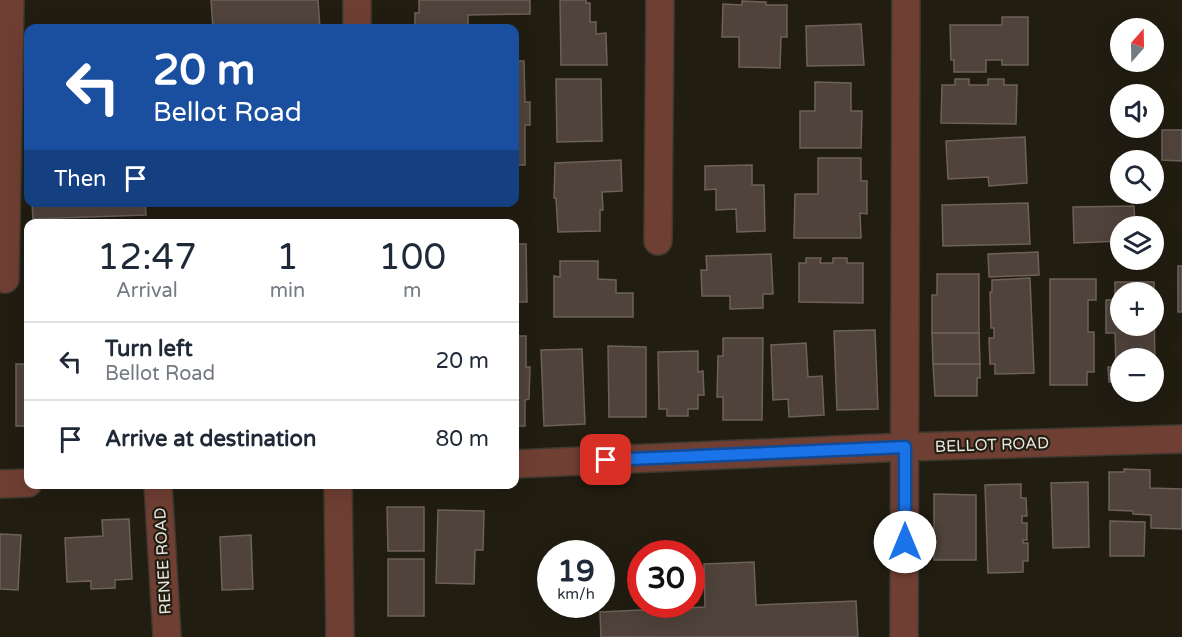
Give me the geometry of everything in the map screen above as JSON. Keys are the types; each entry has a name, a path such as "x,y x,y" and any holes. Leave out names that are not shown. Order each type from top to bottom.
{"street":[{"path":"5,279 10,0"},
{"path":"357,0 357,24"},
{"path":"658,241 660,0"},
{"path":"904,637 906,0"},
{"name":"BELLOT ROAD","path":"519,464 905,447 1182,439"},
{"path":"0,484 24,483"},
{"name":"RENEE ROAD","path":"158,489 168,637"},
{"path":"338,489 340,637"}],"building":[{"path":"211,0 318,0 320,24 213,24"},
{"path":"419,0 530,0 530,14 468,15 468,24 415,24 415,13 419,13"},
{"path":"560,0 586,0 586,3 590,3 590,22 596,22 596,34 606,33 607,65 561,65"},
{"path":"742,1 766,2 766,5 787,5 787,37 781,37 780,68 739,67 739,37 722,37 723,4 742,5"},
{"path":"1002,17 1028,17 1028,65 1002,65 1002,60 986,60 986,72 954,72 954,60 951,60 950,25 1002,25"},
{"path":"861,24 864,65 807,66 806,26"},
{"path":"519,61 524,61 525,102 530,102 530,125 525,125 525,165 519,165"},
{"path":"556,79 601,79 602,141 557,142"},
{"path":"955,79 969,79 969,85 988,85 988,79 1004,79 1004,85 1017,85 1016,124 941,123 942,85 955,85"},
{"path":"815,82 851,83 851,111 862,111 861,148 800,148 800,111 815,111"},
{"path":"1164,130 1182,130 1182,161 1164,160 1164,150 1162,150"},
{"path":"1025,137 1027,183 989,186 988,177 948,179 946,141"},
{"path":"818,158 861,158 861,181 867,181 867,214 860,213 861,238 794,238 795,194 818,194"},
{"path":"621,160 622,191 602,192 603,210 600,210 600,231 558,232 556,198 554,198 555,163"},
{"path":"752,165 752,185 764,185 765,231 737,232 736,209 716,210 716,189 705,190 705,166"},
{"path":"1028,203 1030,244 943,246 942,205"},
{"path":"1134,206 1134,216 1110,216 1110,241 1074,243 1073,207"},
{"path":"32,207 145,207 146,215 33,219"},
{"path":"519,244 526,244 527,302 519,302"},
{"path":"1038,252 1039,275 989,277 988,254"},
{"path":"771,254 773,294 763,294 763,308 730,309 730,296 702,296 701,270 707,270 706,256"},
{"path":"806,258 821,258 820,263 833,263 833,258 847,258 847,263 863,263 863,303 799,302 799,263 806,263"},
{"path":"560,261 598,261 598,279 616,280 616,293 633,293 633,317 554,317 554,276 560,277"},
{"path":"1178,266 1182,266 1182,312 1178,312"},
{"path":"937,274 979,274 979,333 932,333 932,295 937,295"},
{"path":"1030,278 1034,373 995,374 995,364 990,364 989,338 994,338 994,328 991,328 992,280"},
{"path":"1050,279 1096,279 1096,300 1088,300 1088,332 1094,332 1094,372 1087,372 1087,385 1050,385"},
{"path":"1106,300 1110,300 1110,333 1106,333"},
{"path":"875,330 878,409 837,410 834,331"},
{"path":"932,333 979,333 980,364 933,364"},
{"path":"519,336 526,336 526,367 530,367 529,399 525,400 525,426 519,426"},
{"path":"1115,336 1155,336 1155,348 1115,348"},
{"path":"723,338 763,338 762,420 723,420 723,397 717,397 718,356 723,356"},
{"path":"806,343 808,377 822,376 824,415 789,417 788,399 773,400 771,345"},
{"path":"608,346 646,347 646,417 609,417"},
{"path":"582,349 585,424 544,426 541,350"},
{"path":"698,351 698,372 703,371 704,395 698,395 698,409 688,409 688,416 667,416 667,409 659,409 658,352"},
{"path":"16,364 24,364 24,426 16,426"},
{"path":"933,364 980,364 977,396 935,396"},
{"path":"1124,469 1150,470 1150,488 1182,489 1182,529 1151,528 1151,515 1133,514 1133,511 1109,510 1109,472 1124,472"},
{"path":"1088,482 1089,547 1053,548 1051,483"},
{"path":"1021,484 1021,498 1026,498 1027,516 1022,516 1022,523 1027,523 1027,540 1023,540 1023,543 1028,543 1028,561 1023,561 1023,572 988,573 985,485"},
{"path":"934,494 976,495 976,560 934,560"},
{"path":"387,507 424,507 424,551 388,551"},
{"path":"438,510 484,511 483,550 475,550 474,584 436,583"},
{"path":"129,519 132,579 115,580 115,588 91,589 91,581 67,582 65,538 103,536 102,520"},
{"path":"1110,521 1145,522 1144,556 1110,556"},
{"path":"0,534 21,535 18,590 0,589"},
{"path":"251,535 253,589 222,590 220,537"},
{"path":"388,559 424,559 424,616 388,616"},
{"path":"754,562 756,605 856,601 858,637 601,637 600,618 615,618 615,611 627,611 627,618 705,618 705,564"}],"route":[{"path":"606,460 905,447 905,542"}]}
